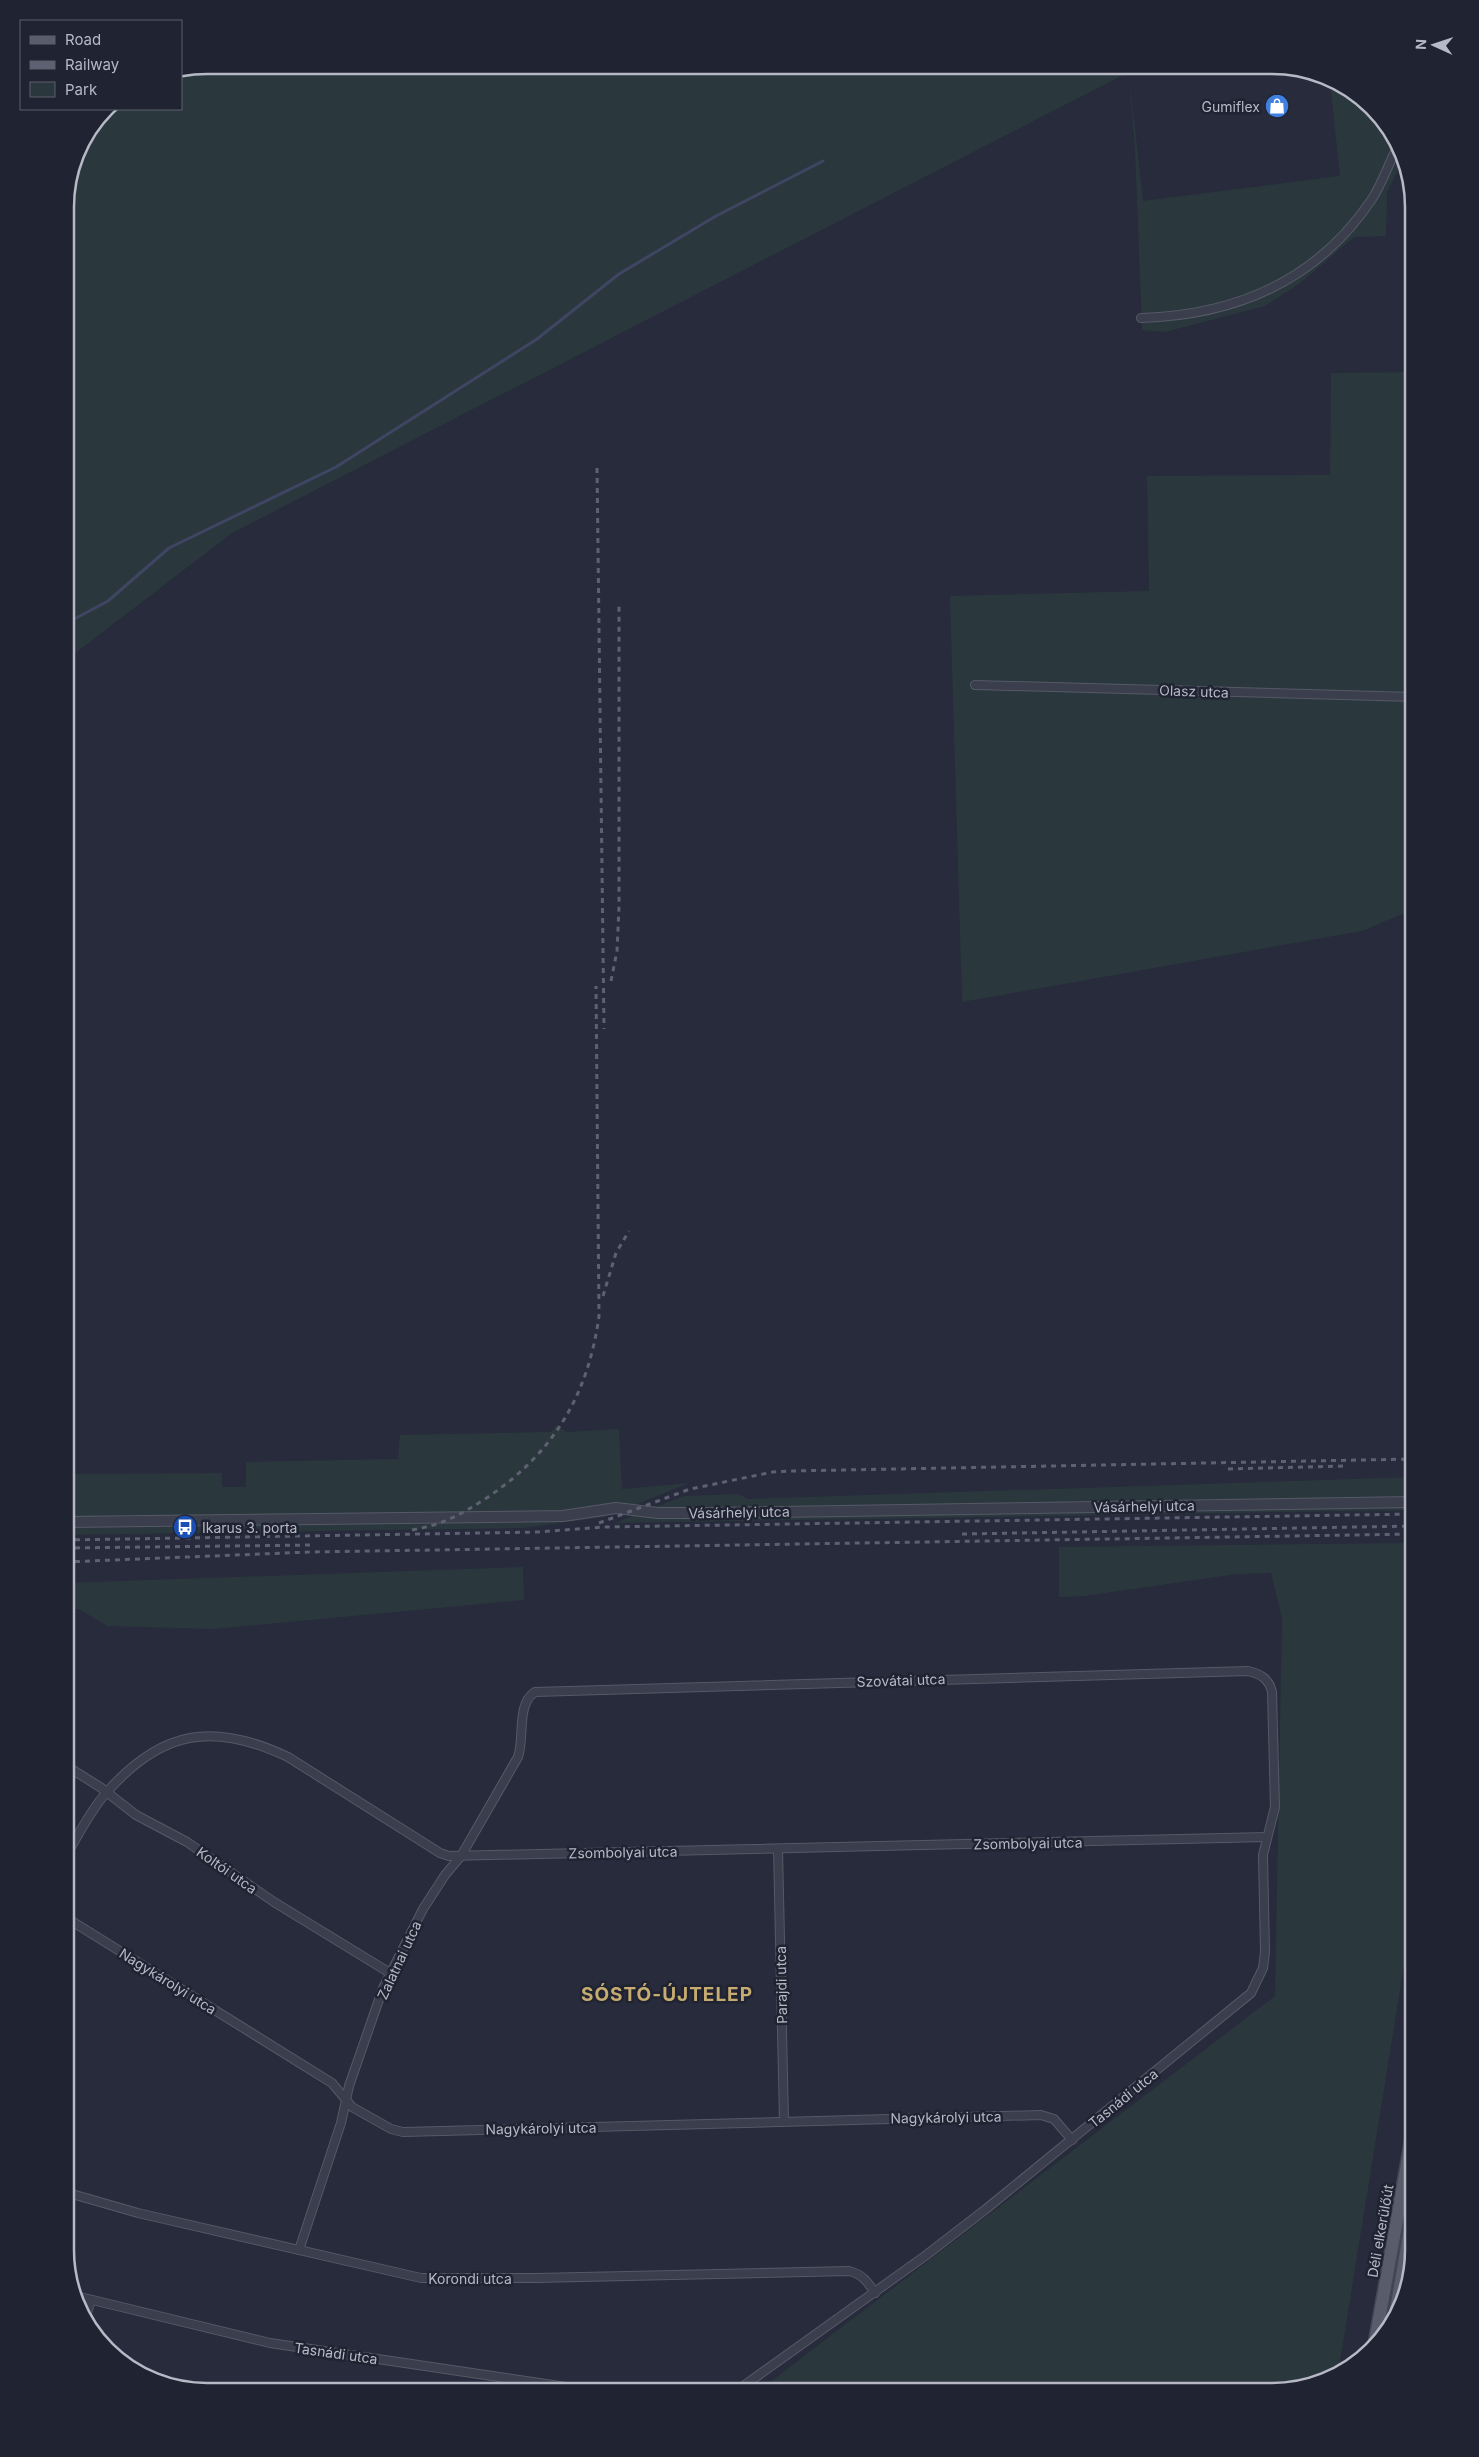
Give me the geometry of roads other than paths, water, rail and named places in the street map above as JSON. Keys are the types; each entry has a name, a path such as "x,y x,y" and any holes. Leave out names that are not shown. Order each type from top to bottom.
{"main road":[{"name":"Déli elkerülőút","path":"1377,2332 1405,2175"},
{"path":"1400,2288 1404,2262"}],"street":[{"path":"1141,318 1174,317 1214,311 1269,291 1295,276 1320,258 1357,218 1376,192 1395,155"},
{"name":"Olasz utca","path":"975,685 1405,697"},
{"name":"Vásárhelyi utca","path":"74,1522 563,1516 616,1508 658,1513 700,1513 1405,1502"},
{"name":"Szovátai utca","path":"535,1692 1248,1671 1265,1678"},
{"name":"Tasnádi utca","path":"748,2383 986,2210 1251,1993 1263,1968 1265,1952 1263,1854 1275,1808 1272,1692 1270,1683 1265,1678"},
{"name":"Zalatnai utca","path":"299,2250 341,2123 349,2086 390,1973 433,1892 461,1856 518,1757 522,1747 525,1703 528,1696 535,1692"},
{"name":"Zsombolyai utca","path":"74,1844 106,1792 130,1770 165,1745 199,1736 240,1739 262,1745 288,1757 440,1852 461,1856 1267,1837"},
{"name":"Koltói utca","path":"74,1771 136,1815 187,1842 274,1902 390,1973"},
{"name":"Parajdi utca","path":"778,1849 784,2121"},
{"name":"Nagykárolyi utca","path":"74,1923 332,2083 346,2100 375,2121 391,2129 403,2132 1041,2115 1054,2119 1062,2126 1072,2140"},
{"name":"Korondi utca","path":"74,2195 138,2213 409,2276 436,2279 849,2271 859,2274 866,2279 875,2292"},
{"name":"Tasnádi utca","path":"83,2298 270,2344 534,2383"},
{"path":"88,2310 91,2300"}],"waterway":[{"path":"74,619 108,601 169,548 336,467 537,339 619,274 716,216 823,161"}],"railway":[{"path":"597,468 604,1029"},
{"path":"611,981 617,951 619,907 619,604"},
{"path":"412,1530 442,1522 467,1510 485,1499 530,1463 563,1421 576,1397 586,1372 594,1345 599,1316 596,986"},
{"path":"603,1296 616,1253 629,1231"},
{"path":"599,1523 690,1489 773,1472 1405,1459"},
{"path":"1228,1469 1343,1466"},
{"path":"74,1540 538,1532 603,1527 1405,1514"},
{"path":"962,1534 1405,1526"},
{"path":"74,1562 310,1552 1405,1534"},
{"path":"74,1548 312,1545"}],"place":[{"name":"Gumiflex","path":"1277,106"},
{"name":"Ikarus 3. porta","path":"185,1527"}],"district":[{"name":"SÓSTÓ-ÚJTELEP","path":"667,1994"}]}
